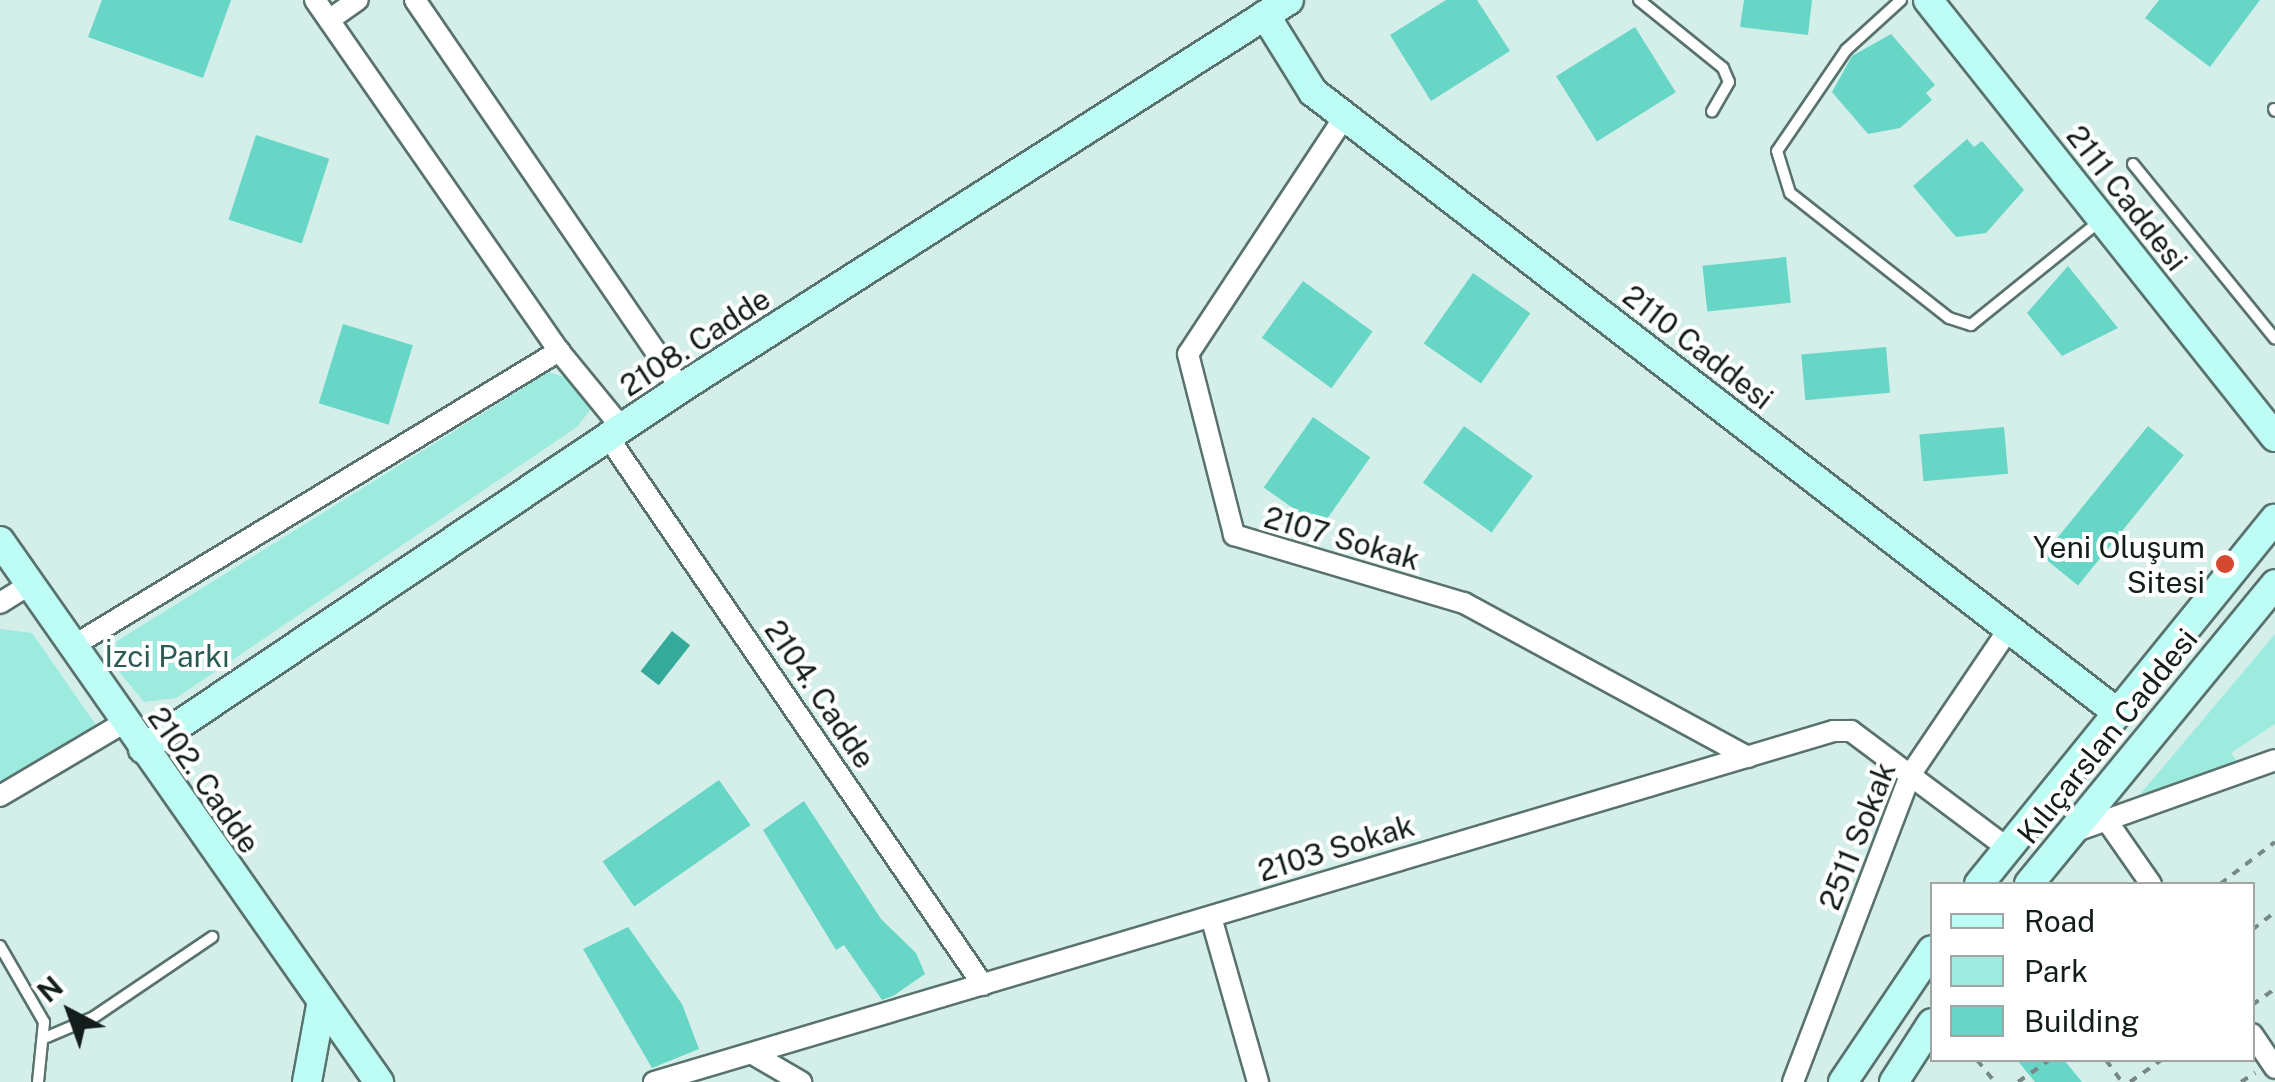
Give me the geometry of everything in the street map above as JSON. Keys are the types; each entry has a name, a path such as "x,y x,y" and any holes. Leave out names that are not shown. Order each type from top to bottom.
{"street":[{"name":"2104. Cadde","path":"314,0 615,432 984,985"},
{"path":"329,20 358,0"},
{"path":"415,0 681,388"},
{"name":"2111 Caddesi","path":"1928,0 2275,437"},
{"name":"2108. Cadde","path":"144,748 681,388 1277,8"},
{"name":"2110 Caddesi","path":"1277,8 1308,87 2114,710"},
{"name":"2107 Sokak","path":"1345,116 1188,354 1234,535 1464,604 1748,756"},
{"path":"73,646 559,351"},
{"name":"Kılıçarslan Caddesi","path":"1981,882 2114,710 2275,519"},
{"name":"2102. Cadde","path":"0,541 321,1006 379,1082"},
{"path":"0,603 30,584"},
{"name":"Kılıçarslan Caddesi","path":"2031,882 2066,834 2275,584"},
{"name":"2511 Sokak","path":"1793,1082 1910,775 2009,629"},
{"path":"0,796 125,722"},
{"name":"2103 Sokak","path":"654,1082 1843,730 2006,847"},
{"path":"2066,834 2275,760"},
{"path":"2107,820 2150,882"},
{"path":"1212,917 1258,1082"},
{"path":"1843,1082 1930,953"},
{"path":"307,1082 321,1006"},
{"path":"1894,1082 1930,1026"},
{"path":"2255,1038 2275,1068"},
{"path":"753,1054 801,1082"}],"lane":[{"path":"1639,0 1723,68 1729,82 1712,112"},
{"path":"1901,0 1846,50 1776,151 1790,193 1949,318 1971,325 2102,220"},
{"path":"2132,164 2275,340"},
{"path":"48,1037 94,1017 212,937"},
{"path":"0,946 48,1037 38,1082"}],"path":[{"path":"2223,882 2275,842"},
{"path":"2255,928 2275,912"},
{"path":"1980,1062 1996,1082"},
{"path":"2018,1082 2046,1062"},
{"path":"2130,1082 2159,1062"}],"green space":[{"name":"İzci Parkı","path":"549,372 574,380 591,409 577,427 176,698 144,702 111,662 117,641"},
{"name":"İzci Parkı","path":"0,629 32,633 96,725 0,782"},
{"path":"2275,634 2275,724 2231,753 2239,764 2132,804"}],"shaded area":[{"path":"672,631 690,645 659,685 641,671"}],"building":[{"path":"102,0 231,0 203,78 88,37"},
{"path":"1446,0 1477,0 1510,51 1431,101 1390,35"},
{"path":"1744,0 1812,0 1808,35 1740,27"},
{"path":"2159,0 2260,0 2210,67 2145,18"},
{"path":"1635,27 1676,92 1597,142 1556,76"},
{"path":"1891,34 1935,85 1926,93 1932,100 1900,128 1868,134 1832,92 1852,56"},
{"path":"256,135 329,159 302,243 228,220"},
{"path":"1967,139 1974,147 1982,141 2024,190 1986,233 1956,237 1913,186"},
{"path":"1786,257 1791,303 1707,312 1702,266"},
{"path":"2068,266 2118,328 2062,356 2027,313"},
{"path":"1473,273 1530,313 1481,384 1424,343"},
{"path":"1303,281 1373,332 1331,388 1262,338"},
{"path":"343,324 413,345 389,425 319,403"},
{"path":"1886,347 1890,393 1805,400 1801,354"},
{"path":"1313,417 1370,457 1321,528 1264,487"},
{"path":"1464,426 1533,476 1492,533 1423,483"},
{"path":"2148,426 2184,455 2078,586 2042,557"},
{"path":"2004,427 2008,474 1923,481 1919,434"},
{"path":"719,780 751,825 634,907 603,861"},
{"path":"804,801 881,919 916,953 925,974 893,996 882,1000 844,945 836,950 763,830"},
{"path":"628,927 682,1004 699,1049 652,1068 583,949"},
{"path":"2019,1062 2066,1062 2082,1082 2035,1082"}],"place":[{"name":"Yeni Oluşum Sitesi","path":"2225,564"}]}
